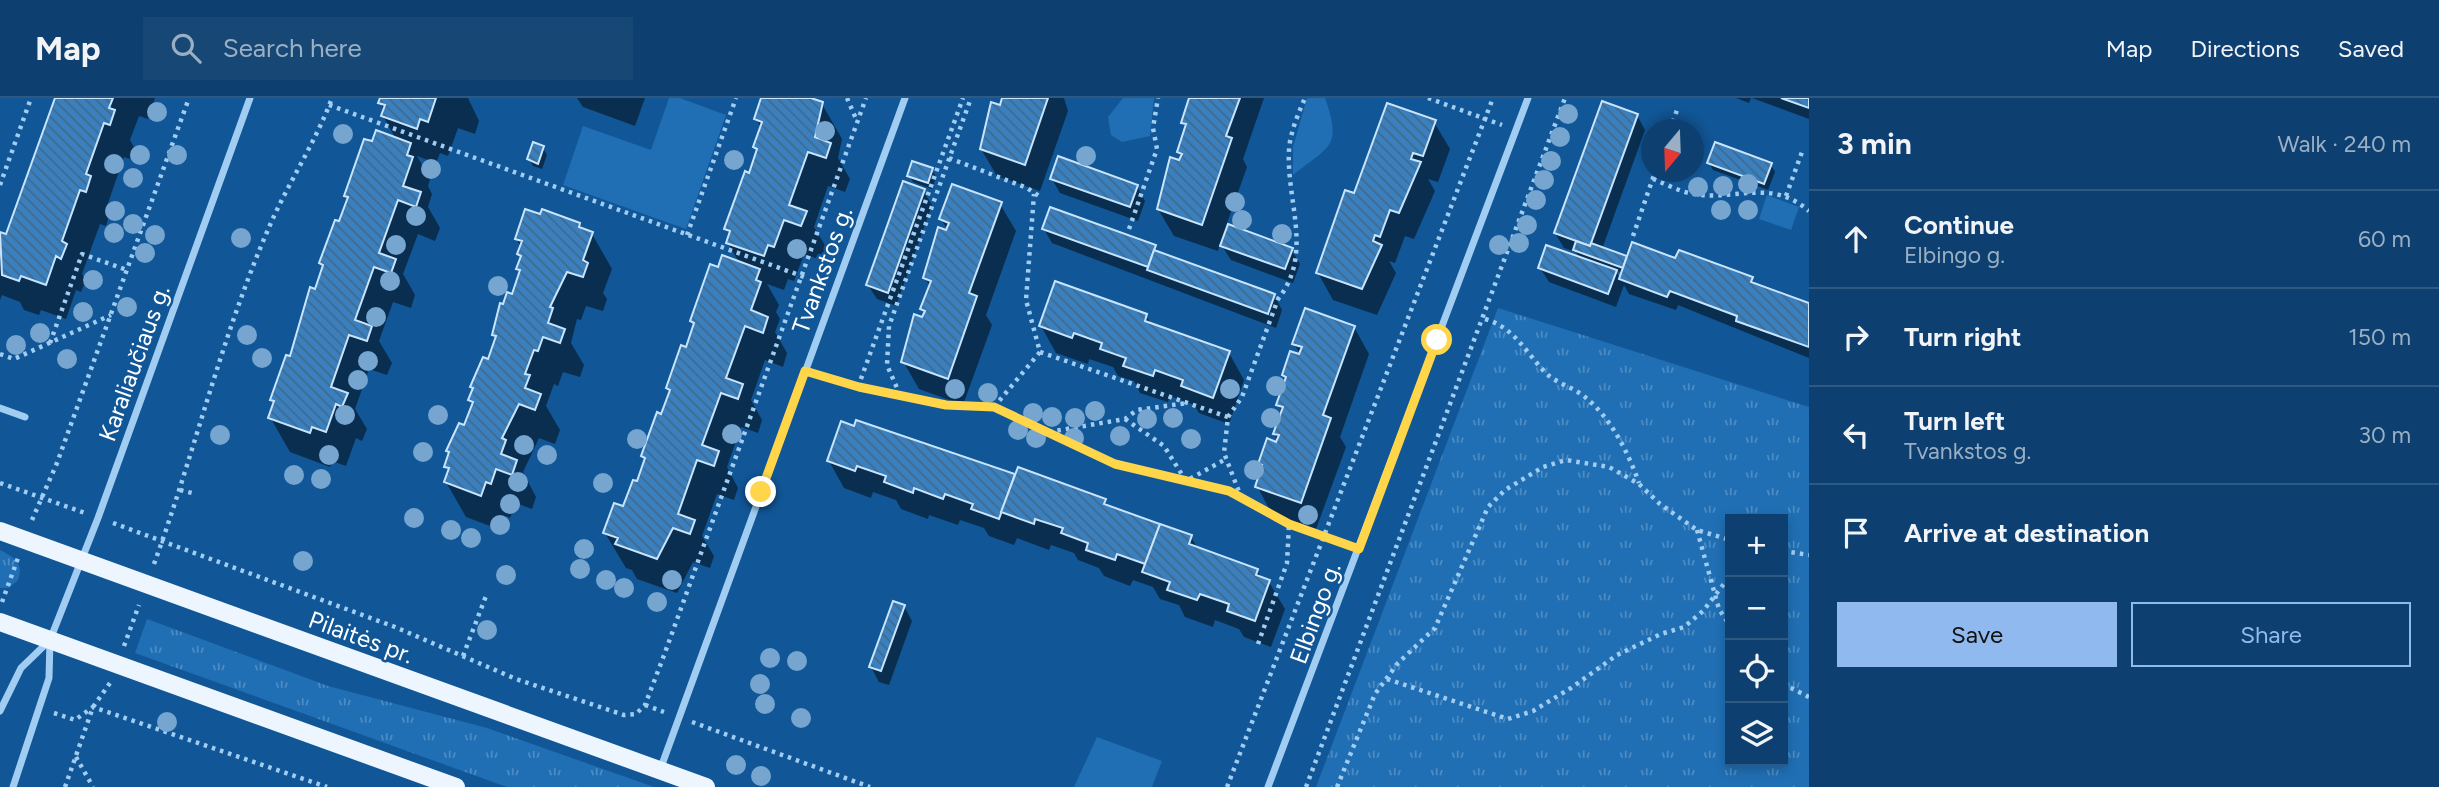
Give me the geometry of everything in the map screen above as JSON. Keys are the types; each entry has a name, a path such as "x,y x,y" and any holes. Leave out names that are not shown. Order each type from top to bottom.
{"main road":[{"name":"Pilaitės pr.","path":"0,531 706,787"},
{"path":"0,622 456,787"}],"street":[{"name":"Karaliaučiaus g.","path":"13,787 50,678 50,640 98,518 250,98"},
{"name":"Tvankstos g.","path":"660,770 905,98"},
{"name":"Elbingo g.","path":"1268,787 1528,98"},
{"path":"0,408 25,417"},
{"name":"Karaliaučiaus g.","path":"0,711 21,668 50,640"}],"path":[{"path":"0,185 32,98"},
{"path":"41,498 57,463 189,98"},
{"path":"75,720 107,692 180,490 234,316 267,230 332,98"},
{"path":"687,235 736,98"},
{"path":"847,98 857,121"},
{"path":"0,483 395,627 516,679 624,715 636,714 645,705 866,98"},
{"path":"859,387 963,98"},
{"path":"901,396 887,365 889,326 971,98"},
{"path":"1129,229 1157,149 1153,128 1158,98"},
{"path":"1241,497 1226,458 1228,417 1242,397 1279,299 1287,287 1297,251 1298,232 1289,148 1305,98"},
{"path":"1428,98 1516,130"},
{"path":"1227,787 1493,98"},
{"path":"1306,787 1485,319 1565,98"},
{"path":"330,105 835,288"},
{"path":"1674,119 1678,107"},
{"path":"1786,196 1802,152"},
{"path":"949,158 1027,188 1042,198"},
{"path":"1633,236 1652,182"},
{"path":"1662,182 1696,194 1770,192 1786,196 1809,211"},
{"path":"1034,194 1026,300 1040,352"},
{"path":"50,343 82,254 127,270"},
{"path":"0,354 14,359 111,315"},
{"path":"1485,319 1506,328 1550,377 1583,395 1596,407 1628,453 1639,484"},
{"path":"1040,352 1228,417"},
{"path":"994,407 1040,352"},
{"path":"805,371 859,387 946,405 994,407 1115,464 1229,491 1289,524 1359,549"},
{"path":"1047,432 1125,419 1137,410 1188,403"},
{"path":"1125,419 1164,446 1186,481"},
{"path":"1186,481 1226,458"},
{"path":"1337,787 1375,694 1435,628 1488,507 1505,490 1543,467 1566,460 1609,467 1639,484 1660,504 1697,530 1725,538"},
{"path":"180,490 196,494"},
{"path":"1258,644 1287,563 1289,524"},
{"path":"1697,530 1715,596 1725,616"},
{"path":"1788,552 1809,555"},
{"path":"1387,678 1508,719 1533,711 1572,688 1616,655 1661,634 1684,627 1715,596 1729,577"},
{"path":"463,656 486,596"},
{"path":"1788,686 1809,696"},
{"path":"645,705 870,787"},
{"path":"65,787 93,707"},
{"path":"93,707 327,787"},
{"path":"76,757 93,787"}],"green space":[{"path":"669,98 680,98 726,115 686,229 563,185 583,126 651,150"},
{"path":"1123,98 1154,98 1150,136 1122,142 1111,135 1108,117"},
{"path":"1307,98 1325,98 1333,126 1332,136 1330,144 1324,150 1293,175 1293,147"},
{"path":"1767,195 1799,207 1791,230 1759,219"},
{"path":"1498,308 1809,407 1809,787 1316,787"},
{"path":"0,550 13,558 20,569 18,580 9,588 0,588"},
{"path":"147,619 328,686 487,728 654,787 507,787 135,653"},
{"path":"1097,737 1162,761 1152,787 1074,787"}],"building":[{"path":"55,98 113,98 109,108 115,110 110,125 104,123 86,174 91,176 86,192 80,190 62,241 67,244 61,259 56,256 46,285 21,276 19,281 2,275 0,232 6,234"},
{"path":"380,98 436,98 428,122 420,119 417,129 381,116 385,105 378,103"},
{"path":"761,98 811,98 823,102 815,137 831,143 826,158 808,152 789,205 807,211 801,226 784,220 774,247 768,245 764,256 726,243 730,231 724,229 745,171 749,173 757,149 753,147 762,122 754,119"},
{"path":"1002,98 1048,98 1025,165 980,149 991,102 1000,105"},
{"path":"1189,98 1240,98 1226,136 1232,138 1202,225 1157,209 1170,157 1179,160 1182,154 1177,152 1186,124 1181,123"},
{"path":"1781,98 1809,98 1809,108"},
{"path":"1602,101 1638,114 1590,246 1554,233"},
{"path":"1387,103 1436,120 1423,156 1413,153 1411,159 1421,162 1399,213 1390,210 1380,237 1375,235 1373,241 1382,245 1362,289 1316,273 1345,190 1354,193"},
{"path":"376,130 411,143 407,155 413,157 403,186 421,192 416,207 398,200 379,253 396,259 391,273 374,267 355,320 372,326 367,341 349,335 331,387 348,393 342,407 336,404 326,432 312,427 310,433 268,418 274,401 270,400 286,355 290,356 310,287 315,289 323,265 319,263 335,220 339,221 348,197 344,196 364,139 372,141"},
{"path":"533,142 544,146 538,164 527,159"},
{"path":"1715,142 1772,163 1764,184 1707,163"},
{"path":"1058,156 1138,185 1130,207 1050,179"},
{"path":"912,161 933,168 928,183 907,176"},
{"path":"903,181 925,189 888,293 866,285"},
{"path":"952,184 1002,202 969,293 977,296 948,379 901,362 914,314 922,317 925,311 920,309 931,281 923,278 938,227 946,230 949,223 939,219"},
{"path":"1050,207 1156,245 1148,267 1042,229"},
{"path":"525,209 540,214 542,209 580,223 579,227 593,232 583,260 588,263 583,277 567,272 550,307 553,308 548,323 565,329 560,343 543,337 538,351 534,350 525,374 530,375 525,388 541,394 535,410 519,404 502,438 506,440 501,454 517,460 512,475 496,469 491,484 486,482 481,496 444,482 449,468 444,467 449,452 446,451 459,423 464,425 473,402 468,400 473,388 470,387 483,357 488,359 496,336 492,335 500,303 503,304 507,292 512,294 520,270 516,269 521,256 517,254 522,241 515,239"},
{"path":"1228,224 1293,248 1285,269 1220,246"},
{"path":"1576,241 1590,246 1591,243 1627,256 1623,268 1573,250"},
{"path":"1632,242 1675,258 1679,250 1753,277 1751,282 1809,303 1809,347 1736,321 1737,316 1670,291 1667,297 1619,279"},
{"path":"1546,245 1617,270 1608,294 1538,268"},
{"path":"1154,250 1275,294 1268,314 1147,270"},
{"path":"722,255 760,269 756,280 761,282 751,310 768,317 763,333 745,326 726,378 743,384 738,399 721,393 702,445 719,451 714,466 697,460 678,514 695,520 690,534 673,528 657,559 615,544 618,538 603,533 614,503 623,506 633,480 637,481 645,458 641,456 657,412 661,414 670,390 666,388 681,345 686,347 694,323 690,321 710,264 718,267"},
{"path":"1055,281 1147,314 1145,321 1230,351 1213,398 1181,386 1183,380 1155,370 1153,376 1123,366 1126,358 1100,349 1102,343 1074,333 1072,338 1039,326"},
{"path":"1305,308 1355,326 1323,415 1331,418 1301,503 1255,487 1262,465 1258,464 1267,438 1276,442 1279,435 1273,434 1283,407 1276,405 1286,377 1282,375 1290,351 1299,354 1302,347 1292,344"},
{"path":"856,420 1015,474 999,519 971,509 973,504 945,494 943,499 914,488 913,493 884,482 886,476 857,466 855,471 827,461 841,421 854,426"},
{"path":"1018,467 1106,499 1104,504 1160,524 1145,564 1117,554 1115,560 1086,550 1088,543 1061,533 1063,528 1035,519 1034,524 1001,512"},
{"path":"1160,524 1192,535 1189,544 1258,569 1256,575 1270,580 1255,621 1227,611 1229,604 1200,594 1197,600 1167,590 1170,582 1142,572"},
{"path":"893,601 905,605 881,671 869,667"}],"route":[{"path":"761,492 805,371 859,387 946,405 994,407 1115,464 1229,491 1289,524 1359,549 1437,340"}]}
